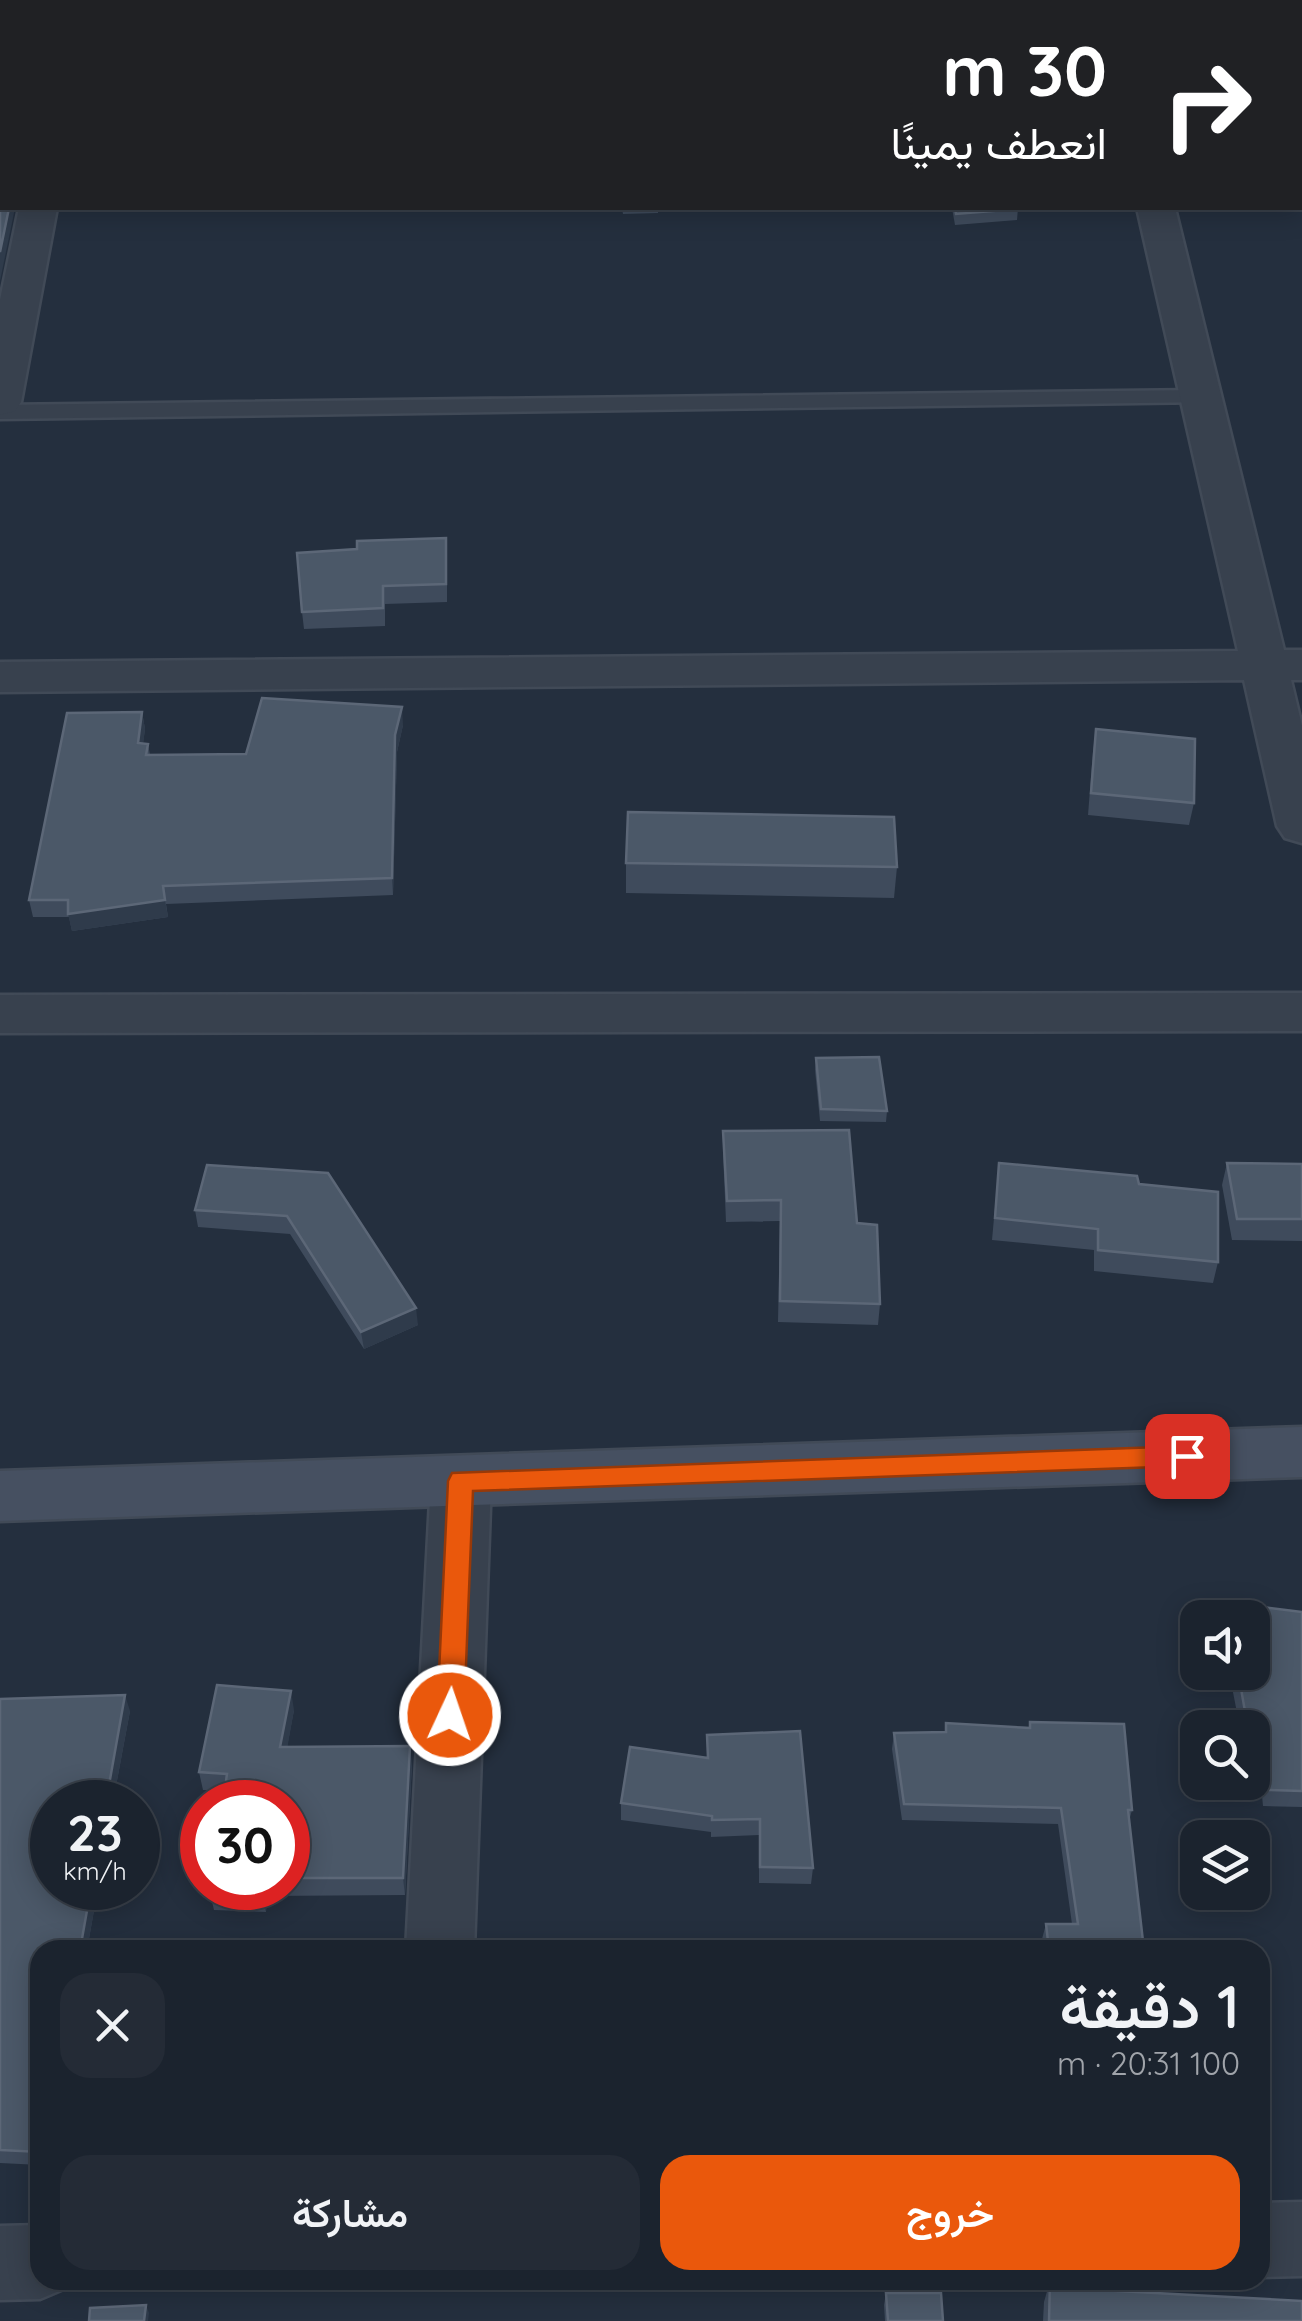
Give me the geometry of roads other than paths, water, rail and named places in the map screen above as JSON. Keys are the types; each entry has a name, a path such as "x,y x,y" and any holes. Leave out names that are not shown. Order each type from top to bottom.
{"main road":[{"path":"0,1496 1302,1452"}],"street":[{"path":"0,402 38,210"},
{"path":"1156,210 1200,397 1283,665 1302,826"},
{"path":"0,677 1283,665"},
{"path":"0,1014 1302,1012"},
{"path":"440,1940 461,1481"},
{"path":"1270,2240 1302,2239"},
{"path":"0,2262 30,2262"}],"lane":[{"path":"0,412 1200,397"}]}
